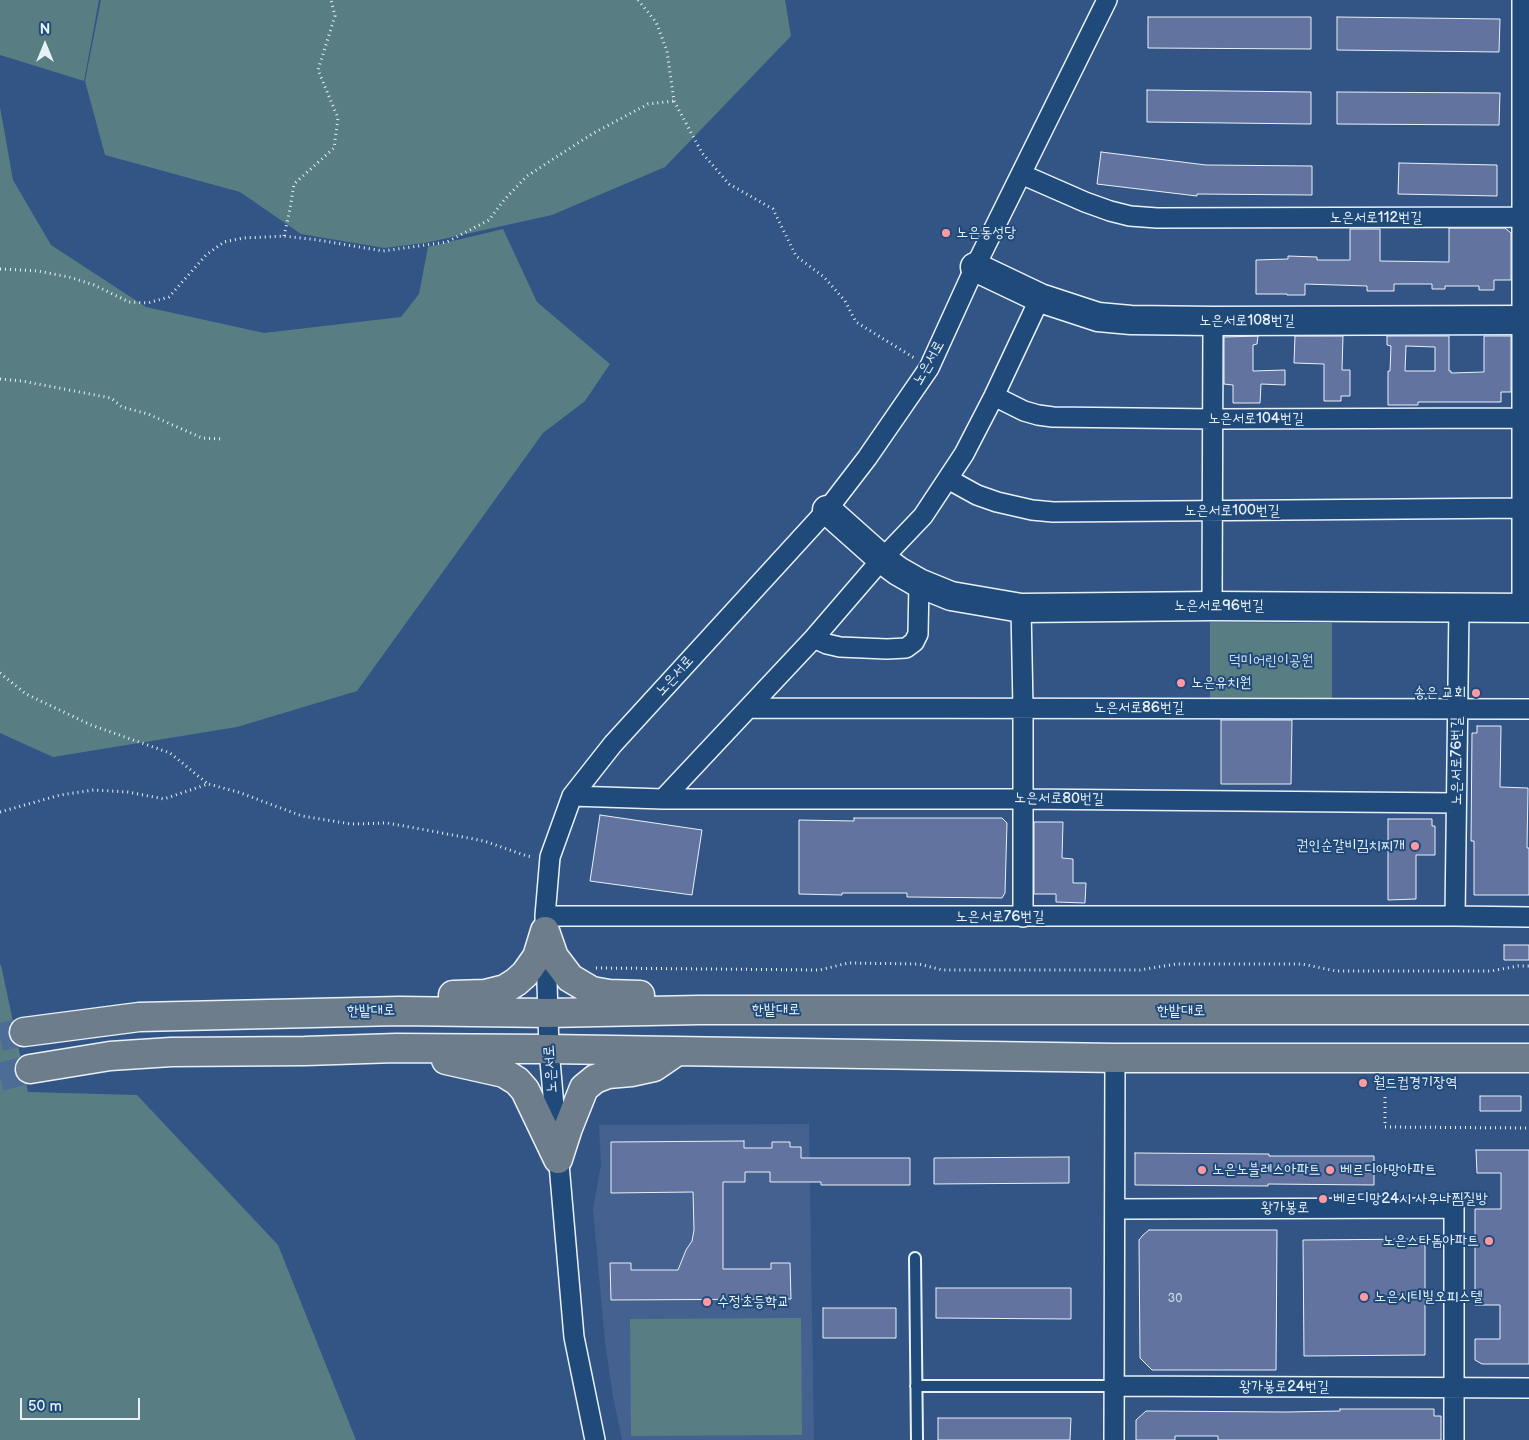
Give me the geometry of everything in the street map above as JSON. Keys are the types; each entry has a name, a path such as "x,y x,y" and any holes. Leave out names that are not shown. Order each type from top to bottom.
{"main road":[{"path":"545,924 554,957 563,970 570,978 592,991 609,994 649,996 699,1010"},
{"path":"399,1011 446,995 485,994 505,989 525,974 537,957 545,924"},
{"path":"1500,1009 1529,1003"},
{"name":"한밭대로","path":"24,1032 139,1018 399,1011 548,1013 699,1010 1529,1010"},
{"path":"396,1048 504,1073 518,1081 525,1090 558,1159"},
{"path":"30,1069 110,1056 171,1052 396,1048 1115,1058 1521,1060"},
{"path":"558,1159 584,1088 594,1079 608,1074 632,1072 654,1067 677,1051"}],"street":[{"name":"노은서로","path":"595,1440 574,1337 549,1049 545,924 550,857 572,796 613,744 826,510 867,458 929,368 975,267 1107,0"},
{"path":"1522,0 1522,217"},
{"name":"노은서로112번길","path":"1021,174 1085,202 1130,216 1158,218 1522,217"},
{"name":"노은서로96번길","path":"826,510 882,559 919,583 951,596 1021,608 1212,606 1525,608 1521,508 1526,320 1522,217"},
{"name":"노은서로108번길","path":"975,267 1040,298 1098,317 1131,320 1213,321 1526,320"},
{"path":"662,799 814,638 882,559 923,516 964,454 994,396 1040,298"},
{"path":"1212,606 1213,321"},
{"name":"노은서로104번길","path":"994,396 1024,411 1053,417 1213,419 1522,418"},
{"name":"노은서로100번길","path":"948,479 976,495 1012,506 1053,512 1521,508"},
{"path":"814,638 840,647 906,648 914,642 918,634 919,583"},
{"name":"노은서로76번길","path":"1455,916 1459,607"},
{"path":"1021,608 1023,917"},
{"name":"노은서로86번길","path":"749,708 1529,709"},
{"name":"노은서로80번길","path":"572,796 662,799 1022,799 1456,803"},
{"name":"노은서로76번길","path":"545,924 1023,917 1529,917"},
{"path":"1114,1440 1115,1058"},
{"name":"왕가봉로","path":"1115,1209 1454,1208 1454,1387"},
{"name":"왕가봉로24번길","path":"1114,1386 1529,1388"},
{"path":"1454,1387 1454,1440"}],"lane":[{"path":"914,1258 917,1440"},
{"path":"916,1386 1114,1386"}],"path":[{"path":"284,236 294,184 334,148 338,118 318,70 335,16 331,0"},
{"path":"638,0 656,22 667,51 674,101 702,153 729,184 773,209 796,256 824,277 845,301 856,322 929,368"},
{"path":"0,269 38,271 69,277 94,285 129,302 148,303 169,297 206,255 224,242 243,238 284,236 383,251 447,242 489,220 504,200 527,176 592,134 648,104 674,101"},
{"path":"0,379 22,381 111,398 122,407 148,414 202,438 222,439"},
{"path":"0,672 26,694 91,725 170,753 208,784 238,792 302,816 351,824 387,823 484,841 527,856 550,857"},
{"path":"0,812 60,795 85,791 128,792 164,799 208,784"},
{"path":"590,968 820,970 848,963 857,963 919,964 942,970 1140,970 1176,964 1302,964 1336,971 1462,971 1529,966"},
{"path":"1385,1097 1385,1127 1529,1128"}],"shaded area":[{"name":"수정초등학교","path":"809,1124 814,1440 622,1440 613,1397 605,1342 593,1209 601,1164 599,1125"}],"green space":[{"path":"0,0 99,0 84,81 0,55"},
{"path":"101,0 785,0 791,36 665,167 552,215 425,243 384,248 301,234 240,192 105,155 85,81"},
{"path":"0,107 13,180 51,245 146,307 264,333 401,317 419,294 428,247 503,229 537,302 610,364 585,401 543,433 357,691 237,727 53,757 0,733"},
{"name":"덕미어린이공원","path":"1210,622 1332,623 1332,699 1210,699"},
{"path":"0,965 28,1092 137,1095 278,1245 356,1440 0,1440"},
{"path":"801,1318 802,1435 631,1436 630,1319"}],"building":[{"path":"1148,17 1311,17 1311,49 1148,48"},
{"path":"1337,17 1500,19 1499,52 1337,50"},
{"path":"1147,90 1311,92 1311,124 1147,122"},
{"path":"1337,92 1500,93 1499,125 1337,124"},
{"path":"1101,152 1206,165 1312,166 1312,195 1197,194 1197,196 1097,184"},
{"path":"1399,163 1497,165 1497,196 1398,194"},
{"path":"1449,228 1505,228 1511,233 1511,280 1494,280 1494,290 1479,290 1479,286 1445,286 1445,289 1432,289 1432,284 1394,284 1394,291 1367,291 1367,286 1305,284 1305,295 1256,294 1256,260 1288,259 1288,256 1317,257 1317,260 1350,260 1350,229 1380,229 1380,261 1449,262"},
{"path":"1258,336 1257,344 1253,345 1253,371 1285,370 1285,385 1261,384 1260,403 1233,403 1233,385 1224,384 1224,337"},
{"path":"1295,336 1343,336 1342,370 1350,370 1350,396 1341,396 1341,401 1324,401 1324,364 1294,363"},
{"path":"1387,336 1449,336 1449,371 1451,373 1484,372 1484,336 1511,336 1511,392 1501,392 1501,402 1418,402 1418,405 1388,405 1388,371 1390,371 1391,346 1387,345","holes":["1406,346 1435,347 1435,371 1405,371"]},
{"path":"1221,720 1292,720 1291,784 1221,784"},
{"path":"1477,726 1501,726 1500,787 1528,788 1527,848 1529,848 1529,895 1474,895 1474,841 1471,841 1472,733 1477,733"},
{"path":"600,815 702,830 692,895 590,881"},
{"path":"854,818 1002,818 1007,823 1005,893 1002,898 907,897 907,893 799,894 799,820 854,821"},
{"path":"1388,819 1432,819 1432,826 1435,826 1435,855 1416,855 1416,899 1388,900"},
{"path":"1034,822 1063,822 1062,858 1073,859 1073,883 1086,883 1085,903 1056,902 1056,894 1034,894"},
{"path":"1504,945 1529,945 1529,960 1504,960"},
{"path":"1480,1096 1521,1096 1521,1111 1480,1111"},
{"path":"744,1141 744,1148 772,1148 772,1142 790,1142 790,1147 801,1147 801,1158 910,1158 910,1185 821,1185 821,1182 770,1182 770,1172 745,1172 745,1182 723,1182 723,1269 771,1269 771,1263 790,1263 791,1299 611,1300 610,1263 631,1263 631,1270 678,1270 692,1241 694,1230 693,1192 611,1193 611,1142"},
{"name":"노은스타돔아파트","path":"1476,1150 1529,1150 1529,1364 1482,1364 1475,1360 1475,1339 1500,1339 1500,1305 1475,1305 1475,1209 1501,1209 1501,1173 1477,1173"},
{"path":"1135,1153 1374,1156 1374,1185 1135,1185"},
{"path":"1069,1157 1069,1183 934,1184 934,1158"},
{"path":"1149,1230 1277,1230 1276,1370 1152,1370 1140,1358 1139,1240"},
{"name":"노은시티빌오피스텔","path":"1425,1239 1425,1355 1304,1356 1303,1240"},
{"path":"936,1288 1071,1288 1071,1319 936,1318"},
{"path":"823,1308 896,1308 896,1338 823,1338"},
{"path":"1340,1409 1434,1409 1434,1416 1441,1416 1441,1440 1218,1440 1218,1436 1175,1436 1175,1440 1136,1440 1136,1420 1146,1411 1286,1412 1340,1411"},
{"path":"938,1418 1071,1418 1070,1440 938,1440"}],"tunnel":[{"path":"0,1037 24,1032"},
{"path":"0,1077 30,1069"}],"place":[{"name":"노은동성당","path":"946,233"},
{"name":"노은유치원","path":"1181,683"},
{"name":"송은 교회","path":"1476,693"},
{"name":"권인순갈비김치찌개","path":"1415,846"},
{"name":"월드컵경기장역","path":"1363,1083"},
{"name":"노은노블레스아파트","path":"1202,1170"},
{"name":"베르디아망아파트","path":"1330,1170"},
{"name":"베르디망24시 사우나찜질방","path":"1323,1199"},
{"name":"노은스타돔아파트","path":"1489,1241"},
{"name":"노은시티빌오피스텔","path":"1364,1297"},
{"name":"수정초등학교","path":"707,1302"}]}
